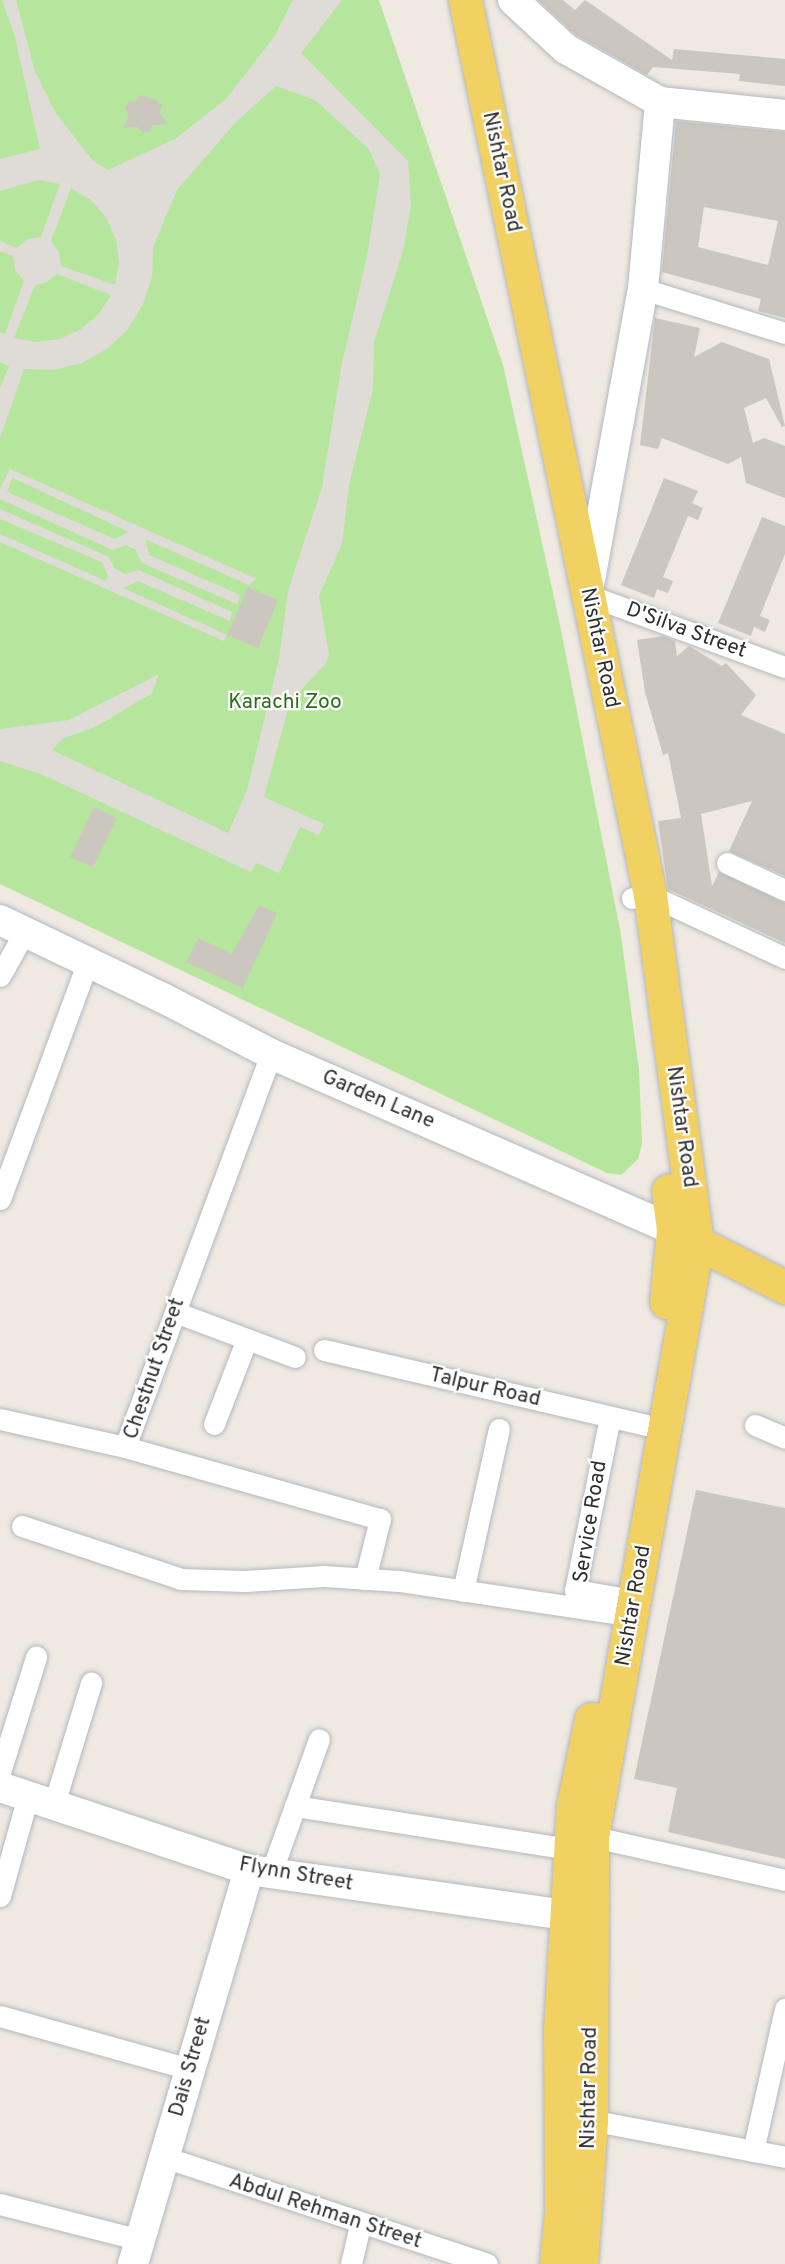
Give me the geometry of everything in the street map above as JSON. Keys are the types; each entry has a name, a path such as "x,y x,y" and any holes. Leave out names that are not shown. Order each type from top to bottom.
{"main road":[{"name":"Nishtar Road","path":"447,0 569,544 641,896"},
{"name":"Nishtar Road","path":"465,0 588,595 641,896 685,1237 566,1915 560,2029 576,2118 556,2264"},
{"name":"Nishtar Road","path":"581,2264 576,2118 578,1839 573,1805 614,1605 670,1280 685,1237"},
{"path":"685,1237 785,1287"}],"street":[{"path":"513,0 566,49 660,102 785,115"},
{"path":"588,595 643,289 660,102"},
{"path":"643,289 785,333"},
{"name":"D'Silva Street","path":"588,595 785,667"},
{"path":"727,863 785,890"},
{"path":"641,896 785,958"},
{"path":"0,976 12,927"},
{"name":"Garden Lane","path":"12,927 88,961 271,1054 685,1237"},
{"path":"0,1199 88,961"},
{"name":"Chestnut Street","path":"271,1054 125,1447 380,1519 365,1579"},
{"path":"175,1312 295,1357"},
{"path":"214,1424 247,1339"},
{"name":"Talpur Road","path":"324,1350 646,1425"},
{"name":"Service Road","path":"610,1417 576,1590 614,1605"},
{"path":"0,1419 125,1447"},
{"path":"755,1425 785,1438"},
{"path":"463,1591 499,1429"},
{"path":"22,1526 181,1579 365,1579 614,1605"},
{"path":"0,1772 36,1657"},
{"path":"0,1896 91,1683"},
{"path":"260,1871 295,1806 319,1739"},
{"name":"Flynn Street","path":"0,1787 260,1871 566,1915"},
{"path":"295,1806 578,1839 785,1880"},
{"name":"Dais Street","path":"137,2252 190,2069 260,1871"},
{"path":"753,2151 785,2009"},
{"path":"0,2016 190,2069"},
{"path":"576,2118 785,2157"},
{"name":"Abdul Rehman Street","path":"164,2157 360,2225 487,2264"},
{"path":"0,2204 137,2252"},
{"path":"351,2264 360,2225"}],"green space":[{"name":"Karachi Zoo","path":"0,0 379,0 503,365 559,620 621,935 639,1070 642,1144 638,1159 621,1175 607,1173 0,884"}],"shaded area":[{"path":"2,0 16,0 35,72 55,112 93,161 108,170 175,139 225,100 274,37 293,0 342,0 301,53 408,161 411,204 403,251 374,342 373,389 349,485 342,544 319,596 329,655 326,663 290,702 264,797 324,824 319,835 300,827 279,873 256,863 251,872 41,774 0,761 0,729 69,720 159,674 152,693 97,726 62,739 52,750 228,833 247,790 279,659 288,591 322,487 342,363 367,257 380,174 369,149 315,100 276,86 235,123 177,190 153,247 152,277 143,304 128,329 107,349 82,363 53,370 24,369 0,438 0,388 9,366 0,362 0,332 5,334 24,281 15,270 13,256 0,251 0,241 17,248 27,239 41,237 60,184 38,180 0,191 0,159 40,149 15,37","holes":["71,188 91,200 106,217 116,239 119,262 115,285 61,266 59,252 51,241","57,274 111,295 99,314 81,329 60,339 37,342 14,338 35,285 47,282"]},
{"path":"10,469 257,579 249,585 145,539 149,555 240,595 237,604 142,563 136,550 126,545 113,550 0,499 0,489","holes":["12,478 129,532 115,539 7,492"]},
{"path":"0,509 109,557 114,568 125,574 139,570 232,612 230,621 138,581 123,588 227,635 224,641 0,542 0,534 106,581 108,576 102,562 0,519"}],"building":[{"path":"538,0 563,0 575,10 585,0 672,60 674,49 785,59 785,86 739,81 740,74 653,67 647,75 576,35"},
{"path":"139,95 157,100 162,106 159,113 168,124 153,125 150,132 142,132 138,127 123,128 129,115 125,109 128,102 136,101"},
{"path":"676,121 785,132 785,318 758,311 761,299 662,272","holes":["704,207 778,221 768,265 698,247"]},
{"path":"655,318 700,328 694,357 722,342 769,359 785,426 782,427 766,398 744,408 753,443 764,438 785,446 785,498 746,483 741,457 728,464 662,438 658,449 640,445"},
{"path":"664,478 698,491 692,503 703,508 698,520 688,516 663,577 673,581 668,593 657,589 654,598 621,585"},
{"path":"762,517 785,526 785,554 760,616 770,620 765,632 754,627 751,636 718,623"},
{"path":"248,587 278,600 258,648 227,635"},
{"path":"663,636 675,641 677,656 689,646 722,666 726,663 756,695 741,715 785,734 785,876 729,851 752,801 701,814 712,886 719,872 785,903 785,943 668,889 658,821 681,818 668,753 663,755 645,692 637,640"},
{"path":"94,807 117,818 93,867 70,857"},
{"path":"259,905 277,913 243,988 186,962 198,938 232,954"},
{"path":"696,1490 785,1508 785,1859 668,1832 677,1788 634,1779"}]}
